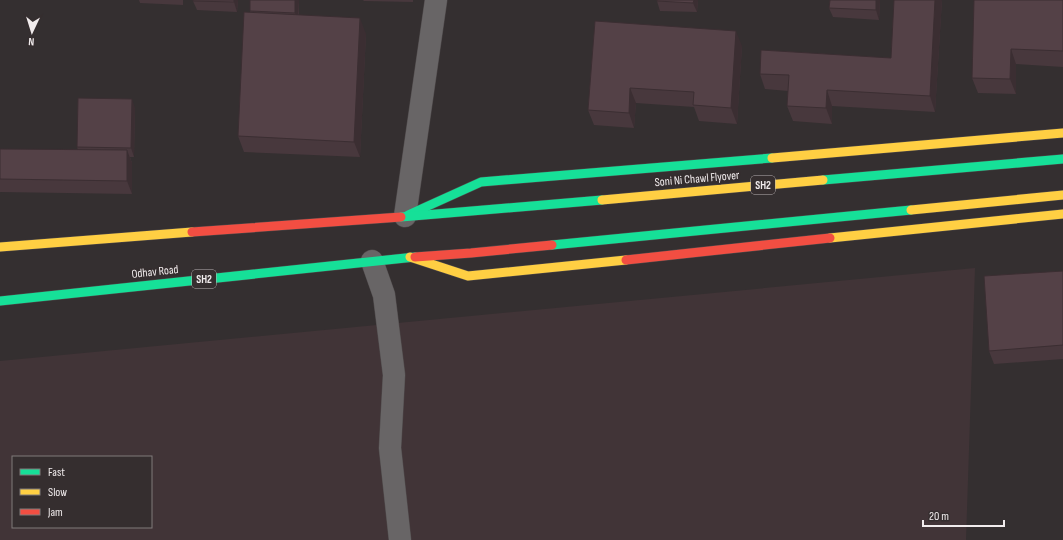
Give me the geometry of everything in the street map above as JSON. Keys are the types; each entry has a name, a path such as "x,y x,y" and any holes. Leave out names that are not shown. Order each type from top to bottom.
{"main road":[{"path":"405,216 481,182 1063,133"},
{"name":"Soni Ni Chawl Flyover","path":"405,216 1063,159"},
{"name":"SH2","path":"409,257 471,253 1063,195"},
{"path":"409,257 468,276 1063,214"},
{"name":"SH2","path":"0,247 405,216"},
{"name":"Odhav Road","path":"0,301 409,257"}],"street":[{"path":"405,216 436,0"},
{"path":"372,261 384,295 394,375 390,448 400,540"}],"shaded area":[{"path":"975,268 966,540 0,540 0,361"}],"building":[{"path":"234,0 234,2 193,1"},
{"path":"250,0 295,0 295,13 250,11"},
{"path":"657,0 694,0 693,3"},
{"path":"830,0 876,0 876,10 829,8"},
{"path":"894,0 935,0 930,96 827,90 826,108 787,106 789,75 760,74 761,50 891,58"},
{"path":"974,0 1063,0 1063,51 1011,49 1010,79 972,78"},
{"path":"244,12 360,18 354,142 238,136"},
{"path":"595,21 736,31 731,108 693,105 694,92 630,88 629,113 588,110"},
{"path":"78,98 132,99 131,148 77,147"},
{"path":"0,149 127,150 127,181 0,179"},
{"path":"1063,271 1063,345 989,351 984,276"}],"traffic: fast":[{"path":"408,215 481,182 772,158"},
{"path":"823,180 1063,159"},
{"path":"401,217 602,200"},
{"path":"552,245 911,210"},
{"path":"0,301 415,257"}],"traffic: slow":[{"path":"772,158 1063,133"},
{"path":"602,200 823,180"},
{"path":"911,210 1063,195"},
{"path":"830,238 1063,214"},
{"path":"0,247 192,232"},
{"path":"410,257 468,276 626,260"}],"traffic: jam":[{"path":"192,232 401,217"},
{"path":"626,260 830,238"},
{"path":"415,257 552,245"}]}
